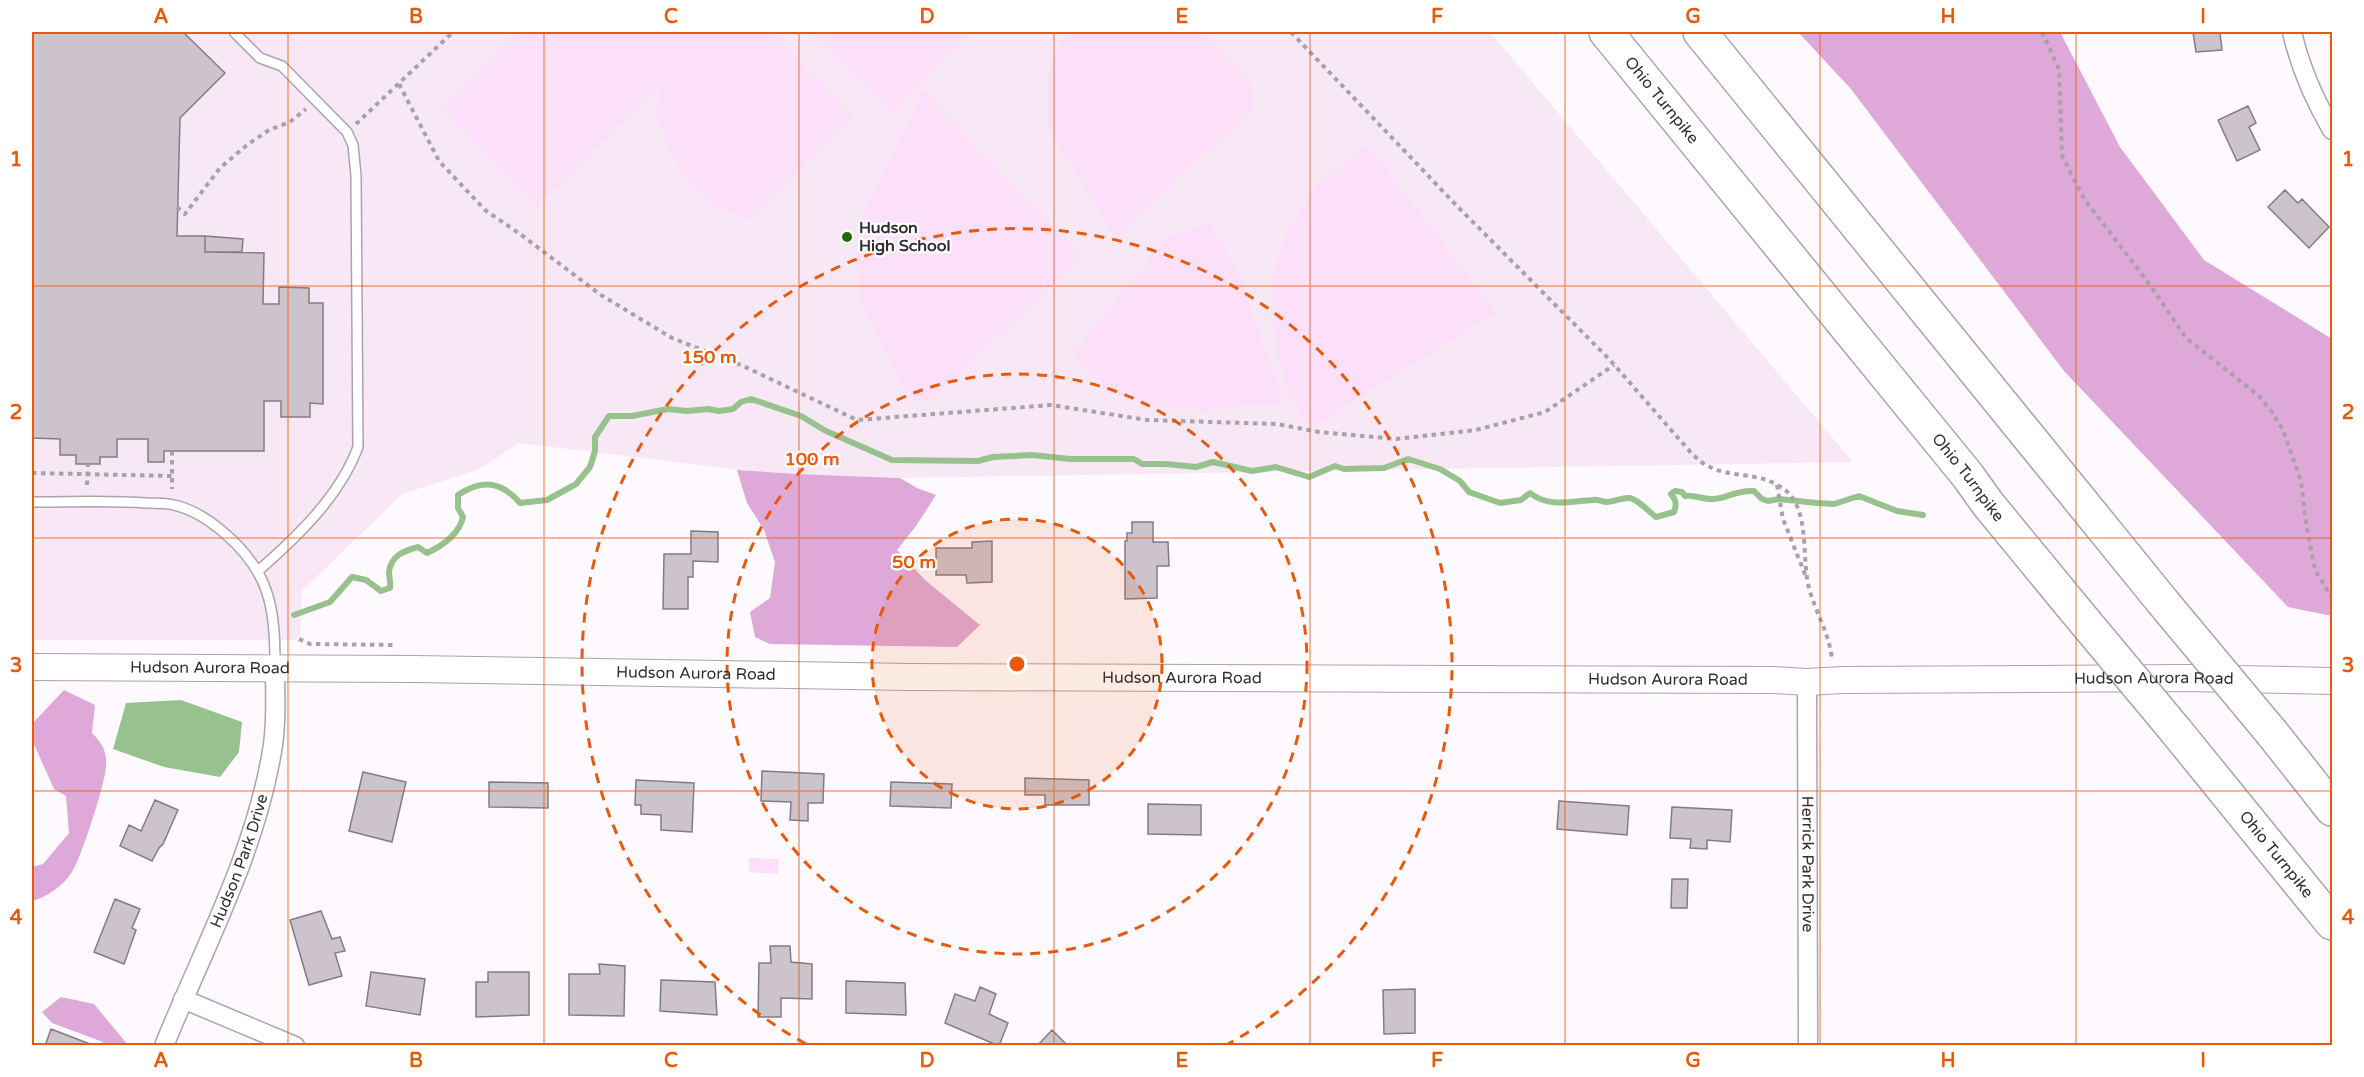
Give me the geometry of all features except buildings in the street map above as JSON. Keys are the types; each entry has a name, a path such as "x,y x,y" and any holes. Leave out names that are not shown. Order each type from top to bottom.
{"highway":[{"name":"Ohio Turnpike","path":"1606,32 1968,476 1988,504 2332,922"},
{"path":"1700,32 2332,809"}],"street":[{"path":"2292,32 2307,81 2332,130"},
{"name":"Hudson Aurora Road","path":"32,667 909,677 1774,680 1807,682 2175,678 2332,681"},
{"name":"Hudson Park Drive","path":"164,1046 236,876 262,796 273,749 275,669"},
{"name":"Herrick Park Drive","path":"1807,682 1808,1046"},
{"path":"183,999 295,1046"}],"lane":[{"path":"234,32 260,58 282,66 347,132 353,145 356,176 358,447 352,465 334,492 300,531 258,571"},
{"path":"32,502 134,502 174,505 208,519 236,543 258,571 268,596 275,627 275,669"}],"path":[{"path":"347,132 372,111 453,32"},
{"path":"1291,32 1458,207 1614,365 1679,441 1709,467 1761,477 1778,484 1790,494 1798,507 1803,528 1808,584"},
{"path":"2042,32 2059,69 2062,155 2072,176 2085,200 2150,285 2186,338 2259,395 2272,412 2283,430 2301,481 2315,570 2332,598"},
{"path":"399,84 439,161 485,210 601,295 672,338 741,365 856,420 1051,405 1147,420 1277,424 1319,432 1396,439 1476,430 1545,412 1614,365"},
{"path":"177,207 185,214 220,168 247,145 269,130 290,122 316,101"},
{"path":"171,451 172,489"},
{"path":"87,485 88,464"},
{"path":"32,473 172,476"},
{"path":"1778,484 1783,519 1827,634 1832,660"}],"shaded area":[{"name":"Hudson High School","path":"32,32 1490,32 1853,462 905,478 773,474 519,443 480,469 402,494 302,591 300,636 294,640 32,640"},
{"path":"517,32 774,32 853,116 747,220 717,207 688,181 668,149 656,114 663,82 537,206 440,107"},
{"path":"810,32 971,32 893,112"},
{"path":"1066,32 1202,32 1250,82 1254,107 1115,239 1048,128 1047,74"},
{"path":"1798,32 2060,32 2120,147 2204,260 2332,339 2332,616 2288,607 2064,371 1851,89"},
{"path":"923,90 1081,257 932,400 914,400 894,371 861,301 856,260 866,207"},
{"path":"1368,145 1496,313 1311,427 1290,397 1274,346 1273,275 1287,232 1316,188 1347,159"},
{"path":"1210,223 1239,274 1284,404 1254,404 1206,411 1154,406 1105,391 1073,353 1169,235"},
{"path":"737,470 900,478 936,495 897,550 926,581 980,625 957,647 770,644 755,637 750,612 770,598 775,562 764,530 747,503"},
{"path":"64,690 95,705 92,733 105,752 105,774 87,837 72,872 54,890 32,901 32,867 43,864 69,833 66,796 54,789 32,740 32,724"},
{"path":"181,700 242,722 239,752 220,777 164,767 113,749 126,703"},
{"path":"749,858 779,859 778,874 749,872"},
{"path":"61,997 94,1004 128,1045 102,1045 103,1042 52,1023 42,1012"}],"waterway":[{"path":"294,615 330,602 352,577 366,580 381,591 390,588 389,572 392,561 403,552 418,547 427,553 454,534 463,517 458,508 458,495 475,486 491,485 506,490 520,503 547,500 576,484 590,467 595,451 595,437 609,416 632,416 668,409 719,411 733,409 741,402 751,399 801,416 826,431 892,460 978,461 993,457 1032,455 1070,459 1134,459 1142,464 1196,467 1213,462 1252,471 1276,467 1309,477 1335,466 1344,469 1384,468 1408,459 1440,469 1460,481 1469,492 1500,503 1521,500 1530,493 1545,501 1560,503 1595,500 1607,502 1630,498 1656,517 1674,512 1676,502 1671,494 1675,491 1682,492 1685,496 1709,499 1754,491 1762,499 1768,501 1779,499 1834,504 1859,496 1897,511 1923,515"}],"place":[{"name":"Hudson High School","path":"847,237"}]}
